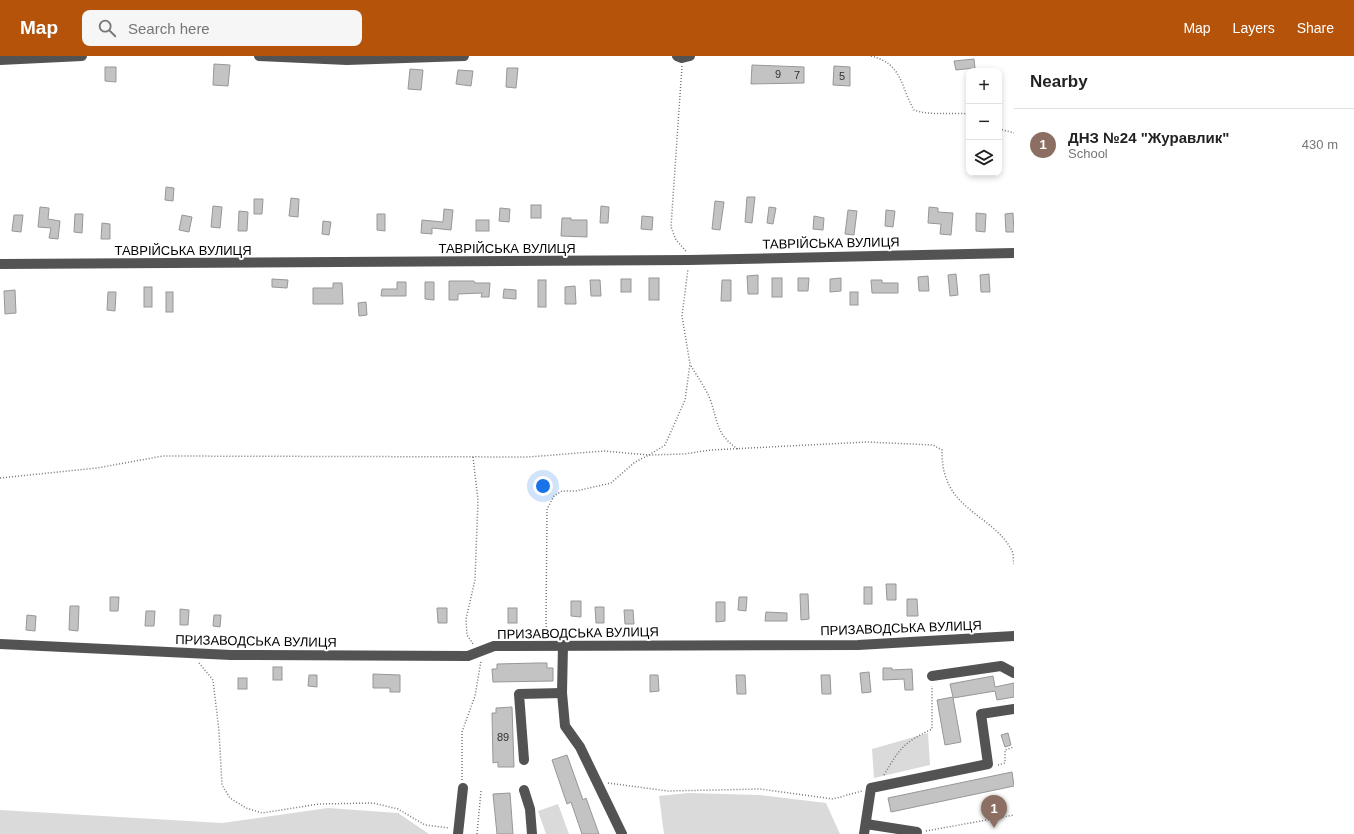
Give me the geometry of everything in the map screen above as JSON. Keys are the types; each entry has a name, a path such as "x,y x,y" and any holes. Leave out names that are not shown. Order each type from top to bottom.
{"street":[{"path":"0,60 82,56"},
{"path":"259,56 347,60 464,56"},
{"name":"ТАВРІЙСЬКА ВУЛИЦЯ","path":"0,264 693,259 1014,253"},
{"path":"1014,626 1014,636"},
{"name":"ПРИЗАВОДСЬКА ВУЛИЦЯ","path":"0,644 239,655 468,656 494,646 858,644 1014,636"},
{"path":"558,645 565,726 580,747 622,834"},
{"path":"932,676 1001,666 1014,673"},
{"path":"524,760 519,694 562,693"},
{"path":"916,833 865,829 874,788 988,764 981,714 1014,709"},
{"path":"458,831 463,788"},
{"path":"524,790 530,809 532,834"}],"path":[{"path":"871,56 886,60 891,65 903,84 914,110 920,113 955,112 966,114"},
{"path":"558,645 546,630 547,509 550,502 554,496 562,491 576,491 611,484 635,462 666,445 685,400 690,364 682,316 693,259 676,240 671,227 683,57"},
{"path":"1002,130 1014,133"},
{"path":"690,364 710,398 719,428 727,442 738,449"},
{"path":"0,478 97,468 163,456 528,457 604,451 649,455 684,454 711,450 867,442 933,445 942,450 947,481 956,496 970,510 985,520 1001,537 1012,550 1014,564"},
{"path":"463,788 461,766 462,732 475,696 479,667 484,650 474,645 467,635 466,620 475,573 478,500 473,457"},
{"path":"198,662 214,680 222,785 230,798 246,808 262,812 319,804 373,803 398,809 425,825 458,831"},
{"path":"596,782 668,791 760,789 833,799 874,788 899,751 910,740 932,729 932,676"},
{"path":"477,834 481,791"},
{"path":"916,833 1014,815"}],"shaded area":[{"path":"928,733 930,765 874,778 872,749"},
{"path":"688,793 759,795 826,803 840,834 664,834 659,796"},
{"path":"558,804 569,834 546,834 538,811"},
{"path":"328,808 398,813 429,834 0,834 0,810 222,823"}],"building":[{"path":"974,59 975,68 956,70 954,61"},
{"path":"214,64 230,65 228,86 213,85"},
{"path":"752,65 804,67 804,83 751,84"},
{"path":"834,66 850,67 850,86 833,85"},
{"path":"105,67 116,67 116,82 105,81"},
{"path":"507,68 518,68 516,88 506,87"},
{"path":"410,69 423,70 421,90 408,89"},
{"path":"458,70 473,71 471,86 456,84"},
{"path":"166,187 174,188 173,201 165,200"},
{"path":"747,197 755,197 752,223 745,222"},
{"path":"291,198 299,199 298,217 289,216"},
{"path":"254,199 263,199 262,214 254,214"},
{"path":"715,201 724,202 720,230 712,229"},
{"path":"531,205 541,205 541,218 531,218"},
{"path":"213,206 222,207 220,228 211,227"},
{"path":"601,206 609,207 608,223 600,223"},
{"path":"40,207 49,208 48,219 60,221 58,239 49,238 51,228 38,227"},
{"path":"769,207 776,208 773,224 767,223"},
{"path":"929,207 938,208 938,212 953,213 951,235 940,234 941,224 928,223"},
{"path":"500,208 510,209 509,222 499,221"},
{"path":"444,209 453,210 451,230 432,228 432,234 421,233 422,220 443,222"},
{"path":"848,210 857,211 854,235 845,234"},
{"path":"886,210 895,211 893,227 885,226"},
{"path":"239,211 248,212 247,231 238,231"},
{"path":"976,213 986,214 985,232 976,231"},
{"path":"1013,213 1014,232 1006,232 1005,214"},
{"path":"75,214 83,214 82,233 74,232"},
{"path":"377,214 385,214 385,231 377,230"},
{"path":"14,215 23,215 21,232 12,231"},
{"path":"182,215 192,217 189,232 179,230"},
{"path":"642,216 653,217 652,230 641,229"},
{"path":"814,216 824,218 823,230 813,229"},
{"path":"562,218 571,218 571,220 587,220 587,237 561,236"},
{"path":"476,220 489,220 489,231 476,231"},
{"path":"323,221 331,222 329,235 322,234"},
{"path":"102,223 110,224 110,239 101,239"},
{"path":"956,274 958,295 950,296 948,275"},
{"path":"989,274 990,292 981,292 980,275"},
{"path":"758,275 758,294 748,294 747,276"},
{"path":"928,276 929,291 919,291 918,277"},
{"path":"649,278 659,278 659,300 649,300"},
{"path":"772,278 782,278 782,297 772,297"},
{"path":"798,278 809,278 808,291 798,291"},
{"path":"841,278 841,291 830,292 830,279"},
{"path":"272,279 288,280 287,288 272,287"},
{"path":"621,279 631,279 631,292 621,292"},
{"path":"538,280 546,280 546,307 538,307"},
{"path":"590,280 600,280 601,296 591,296"},
{"path":"722,280 731,280 731,301 721,301"},
{"path":"871,280 882,280 882,283 898,283 898,293 872,293"},
{"path":"449,281 474,281 475,283 490,283 489,297 481,297 482,293 458,294 458,300 449,300"},
{"path":"397,282 406,282 406,296 381,296 382,289 397,289"},
{"path":"425,282 434,282 434,300 425,299"},
{"path":"333,283 342,283 343,304 313,304 313,288 333,288"},
{"path":"575,286 576,304 565,304 565,287"},
{"path":"144,287 152,287 152,307 144,307"},
{"path":"504,289 516,290 516,299 503,298"},
{"path":"15,290 16,313 5,314 4,291"},
{"path":"108,292 116,292 115,311 107,310"},
{"path":"166,292 173,292 173,312 166,312"},
{"path":"850,292 858,292 858,305 850,305"},
{"path":"366,302 367,315 359,316 358,303"},
{"path":"886,584 896,584 896,600 887,600"},
{"path":"864,587 872,587 872,604 864,604"},
{"path":"800,594 808,594 809,619 801,620"},
{"path":"110,597 119,597 118,611 110,611"},
{"path":"739,597 747,597 746,611 738,610"},
{"path":"907,599 917,599 918,616 907,616"},
{"path":"571,601 581,601 581,617 571,616"},
{"path":"716,602 725,602 725,621 716,622"},
{"path":"70,606 79,606 78,631 69,630"},
{"path":"595,607 604,607 604,623 596,623"},
{"path":"437,608 447,608 447,623 438,623"},
{"path":"508,608 517,608 517,623 508,623"},
{"path":"180,609 189,610 188,625 180,625"},
{"path":"624,610 633,610 634,624 625,624"},
{"path":"146,611 155,611 154,626 145,626"},
{"path":"766,612 787,613 787,621 765,621"},
{"path":"27,615 36,616 35,631 26,630"},
{"path":"214,615 221,615 220,627 213,626"},
{"path":"547,663 547,668 553,668 553,681 493,682 492,669 497,669 497,664"},
{"path":"273,667 282,667 282,680 273,680"},
{"path":"883,668 892,668 892,670 912,669 913,690 905,690 904,679 883,680"},
{"path":"869,672 871,692 862,693 860,673"},
{"path":"373,674 400,675 400,692 390,692 390,688 373,688"},
{"path":"309,675 317,675 317,687 308,686"},
{"path":"650,675 658,675 659,691 650,692"},
{"path":"736,675 745,675 746,694 737,694"},
{"path":"821,675 830,675 831,694 822,694"},
{"path":"993,676 995,687 1014,683 1014,697 997,700 995,691 953,698 961,742 945,745 937,700 953,697 950,684"},
{"path":"238,678 247,678 247,689 238,689"},
{"path":"512,707 514,767 498,767 498,762 493,763 492,713 496,713 496,708"},
{"path":"1008,733 1011,745 1005,747 1001,735"},
{"path":"567,755 583,800 586,798 599,834 582,834 571,802 567,804 552,760"},
{"path":"1012,772 1014,786 891,812 888,798"},
{"path":"510,793 513,834 497,834 493,794"}],"place":[{"name":"ДНЗ №24 \"Журавлик\"","path":"994,828"}]}
